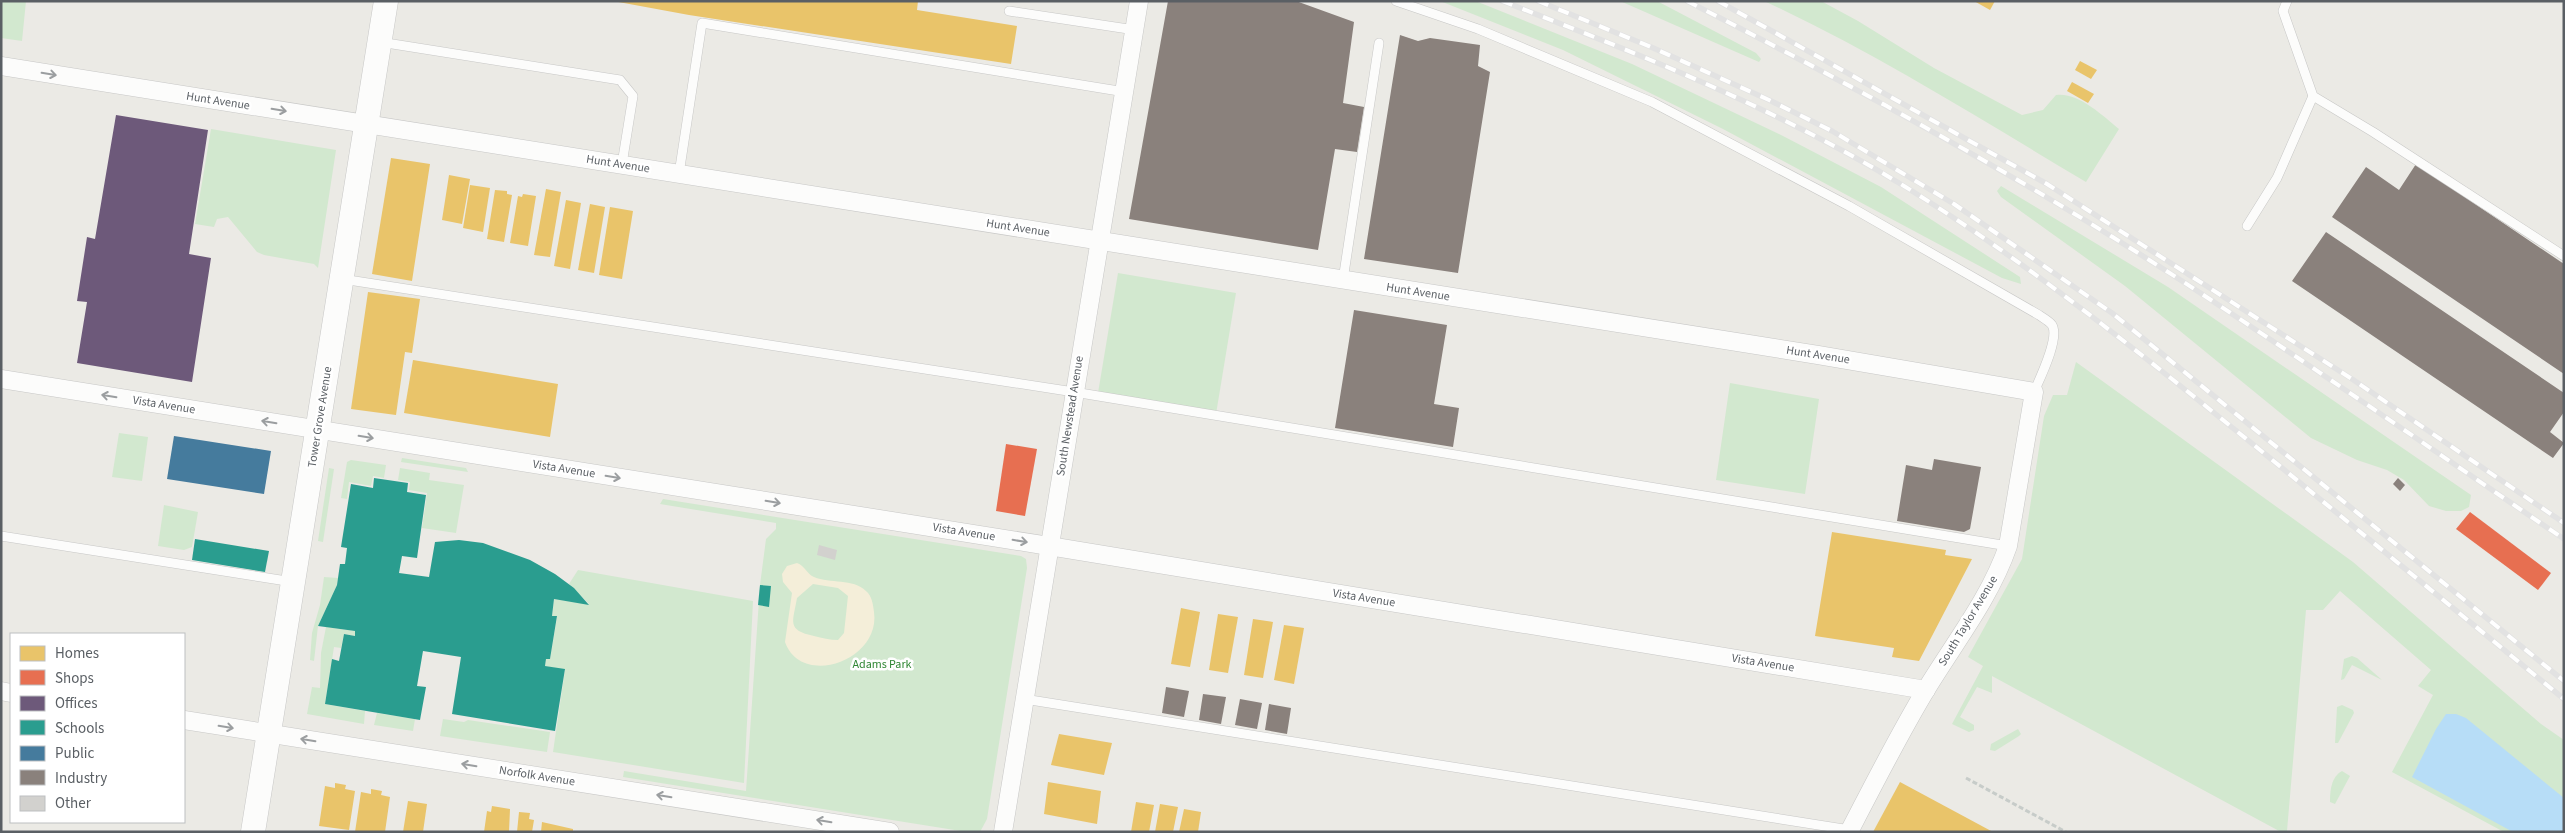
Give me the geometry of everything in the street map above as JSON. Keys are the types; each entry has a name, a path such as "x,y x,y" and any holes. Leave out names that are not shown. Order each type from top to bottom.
{"street":[{"name":"Tower Grove Avenue","path":"253,832 386,1"},
{"name":"South Newstead Avenue","path":"1003,832 1139,1"},
{"name":"Hunt Avenue","path":"1,66 1808,353 2034,392"},
{"name":"Vista Avenue","path":"1,379 1049,546 1926,690"},
{"name":"South Taylor Avenue","path":"1849,831 1926,690 1991,586 2008,546 2034,392"},
{"name":"Norfolk Avenue","path":"185,720 890,832"}],"lane":[{"path":"1396,1 1478,29 1652,102 1848,206 2039,315 2051,324 2054,332 2051,348 2034,392"},
{"path":"2287,1 2283,11 2313,96 2373,132 2564,256"},
{"path":"1009,11 1134,30"},
{"path":"679,174 702,23 1124,92"},
{"path":"380,42 620,80 633,96 622,164"},
{"path":"1343,280 1380,43"},
{"path":"2247,226 2277,178 2313,96"},
{"path":"342,279 1074,392 2008,546"},
{"path":"1,536 293,582"},
{"path":"1024,699 1849,831"}],"path":[{"path":"1966,778 2066,832"}],"green space":[{"path":"1,1 26,1 22,41 1,38"},
{"path":"1440,1 1475,1 1483,4 1632,64 1783,136 1881,187 2020,277 2021,284 2002,278 1723,129 1563,50"},
{"path":"1620,1 1657,1 1756,53 1761,59 1759,62"},
{"path":"1764,1 1821,1 1858,21 1934,68 2022,115 2043,110 2056,95 2064,95 2081,101 2119,129 2086,182 1847,42"},
{"path":"211,129 336,150 318,268 314,264 257,252 228,217 217,219 214,227 195,224"},
{"path":"2001,186 2168,287 2471,495 2469,507 2461,511 2446,511 2429,506 2404,480 2387,470 2357,460 2311,438 2125,286 2001,197 1997,191"},
{"path":"1118,273 1236,293 1216,414 1098,393"},
{"path":"2076,362 2353,562 2541,724 2564,740 2564,832 2504,832 2392,772 2433,695 2418,686 2431,670 2340,591 2323,610 2306,610 2287,831 2296,832 2281,832 1992,676 1992,693 1977,687 1960,717 1974,725 1974,730 1969,732 1952,724 1983,666 1968,657 2022,559 2044,416 2053,395 2067,395"},
{"path":"1730,383 1819,399 1805,494 1716,480"},
{"path":"119,433 148,437 142,481 112,477"},
{"path":"402,458 466,468 468,472 401,462"},
{"path":"351,460 386,465 384,478 373,476 371,486 349,482 347,499 341,498 347,462"},
{"path":"329,468 334,469 323,542 318,541"},
{"path":"400,468 430,473 429,480 464,485 456,533 422,528 427,493 409,490 410,482 398,480"},
{"name":"Adams Park","path":"663,499 1021,556 1026,559 1027,568 987,819 980,832 967,832 623,777 624,771 746,791 760,585 766,539 776,529 776,523 660,504"},
{"path":"164,505 198,512 192,547 184,550 158,546"},
{"path":"578,570 753,601 744,783 553,752 565,670 545,666 546,659 550,659 557,617 552,616 554,599 589,604 569,584"},
{"path":"324,577 338,578 337,585 318,626 314,661 310,660 312,633 320,605"},
{"path":"326,627 355,631 355,636 344,634 341,648 334,647 325,704 365,711 364,724 307,714 312,687 320,688 321,653"},
{"path":"2352,656 2357,658 2382,680 2352,665 2344,679 2341,680 2344,659"},
{"path":"2342,705 2353,710 2354,713 2338,743 2335,743 2337,707"},
{"path":"377,713 415,719 413,731 374,725"},
{"path":"443,719 464,722 468,720 550,732 547,752 440,736"},
{"path":"2018,729 2021,734 2019,736 1995,751 1990,750 1991,744"},
{"path":"2342,771 2350,776 2335,804 2330,802 2331,789 2335,777"}],"sand":[{"path":"797,563 814,577 855,584 870,595 874,609 873,629 865,644 853,655 838,663 822,666 807,664 794,656 785,642 792,593 783,582 782,574 787,566","holes":["813,584 838,588 848,596 844,633 838,640 805,634 795,628 793,619 797,598"]}],"water":[{"path":"2446,714 2456,714 2466,718 2564,798 2564,832 2513,832 2412,777 2436,729"}],"building: Homes":[{"path":"613,1 918,1 917,10 1017,26 1011,64 689,15"},
{"path":"1974,1 1995,1 1990,10"},
{"path":"2080,61 2097,70 2091,79 2075,70"},
{"path":"2072,82 2094,94 2088,103 2067,91"},
{"path":"391,158 430,164 412,281 372,274"},
{"path":"449,175 470,179 462,224 442,220"},
{"path":"470,185 490,188 483,232 463,228"},
{"path":"546,189 561,192 550,257 534,255"},
{"path":"495,190 507,191 507,194 512,195 504,242 487,239"},
{"path":"523,194 536,196 528,246 510,243 518,196 522,197"},
{"path":"566,200 581,203 570,269 554,266"},
{"path":"590,204 605,207 594,273 578,270"},
{"path":"610,207 633,211 622,279 599,275"},
{"path":"368,292 420,299 412,353 405,352 396,415 351,409"},
{"path":"413,360 558,384 550,437 404,413"},
{"path":"1832,532 1946,550 1945,555 1972,559 1919,661 1892,657 1894,648 1815,636"},
{"path":"1181,608 1200,612 1190,667 1171,664"},
{"path":"1218,614 1238,617 1228,673 1209,670"},
{"path":"1253,619 1273,622 1263,678 1244,675"},
{"path":"1284,625 1304,628 1294,684 1274,680"},
{"path":"1059,734 1112,743 1104,775 1051,765"},
{"path":"1048,782 1101,791 1097,824 1044,814"},
{"path":"1900,782 1993,832 1873,832"},
{"path":"335,783 346,785 345,789 355,791 349,830 319,826 325,786 335,788"},
{"path":"371,789 382,791 381,795 390,797 385,832 355,832 361,792 371,794"},
{"path":"408,801 427,804 423,832 403,832"},
{"path":"1136,802 1154,805 1149,832 1131,832"},
{"path":"1160,804 1178,807 1173,832 1155,832"},
{"path":"492,806 510,809 509,832 484,832 487,811 491,812"},
{"path":"1184,809 1201,812 1198,832 1179,832"},
{"path":"519,812 530,813 529,819 534,820 532,832 517,832"},
{"path":"542,822 573,829 573,832 541,832"}],"building: Shops":[{"path":"1006,444 1037,449 1025,516 996,511"},
{"path":"2470,512 2551,573 2538,590 2456,529"}],"building: Offices":[{"path":"116,115 208,130 189,254 211,258 192,382 77,363 87,302 77,301 87,237 95,239"}],"building: Schools":[{"path":"374,478 408,483 407,492 426,495 417,558 402,556 399,573 429,577 435,542 459,540 483,543 530,560 555,574 574,588 589,605 554,599 552,616 557,616 550,659 546,659 545,666 565,669 555,731 452,714 461,657 423,651 417,686 426,687 420,720 325,704 332,659 339,661 344,634 355,636 355,631 318,626 337,585 340,564 345,564 347,548 341,547 351,484 373,488"},
{"path":"195,539 269,551 265,572 192,560"},
{"path":"760,585 771,586 769,607 758,605"}],"building: Public":[{"path":"174,436 271,451 264,494 167,479"}],"building: Industry":[{"path":"1168,1 1296,1 1354,22 1343,103 1364,107 1357,152 1335,149 1318,250 1129,219"},
{"path":"1400,35 1418,41 1430,38 1480,45 1478,66 1490,72 1458,273 1364,259"},
{"path":"2416,164 2564,264 2564,374 2332,217 2366,167 2399,190"},
{"path":"2326,232 2564,393 2564,412 2550,432 2564,443 2553,458 2292,281"},
{"path":"1354,310 1447,325 1434,404 1459,408 1453,447 1335,428"},
{"path":"1934,459 1981,467 1970,529 1964,532 1897,521 1906,465 1932,470"},
{"path":"2398,478 2405,485 2400,491 2393,484"},
{"path":"1166,687 1189,691 1184,717 1162,713"},
{"path":"1203,694 1226,697 1221,724 1199,720"},
{"path":"1240,699 1262,703 1257,729 1235,725"},
{"path":"1269,704 1291,708 1287,734 1265,730"}],"building: Other":[{"path":"819,545 837,550 835,560 817,555"}],"railway":[{"path":"1502,1 1605,41 1758,108 1856,158 1952,216 2044,281 2134,349 2564,699"},
{"path":"1538,1 1651,47 1769,100 1832,131 1954,204 2112,313 2564,681"},
{"path":"1687,1 1876,100 2000,170 2122,243 2278,345 2564,539"},
{"path":"1718,1 2047,184 2352,379 2564,523"}]}
